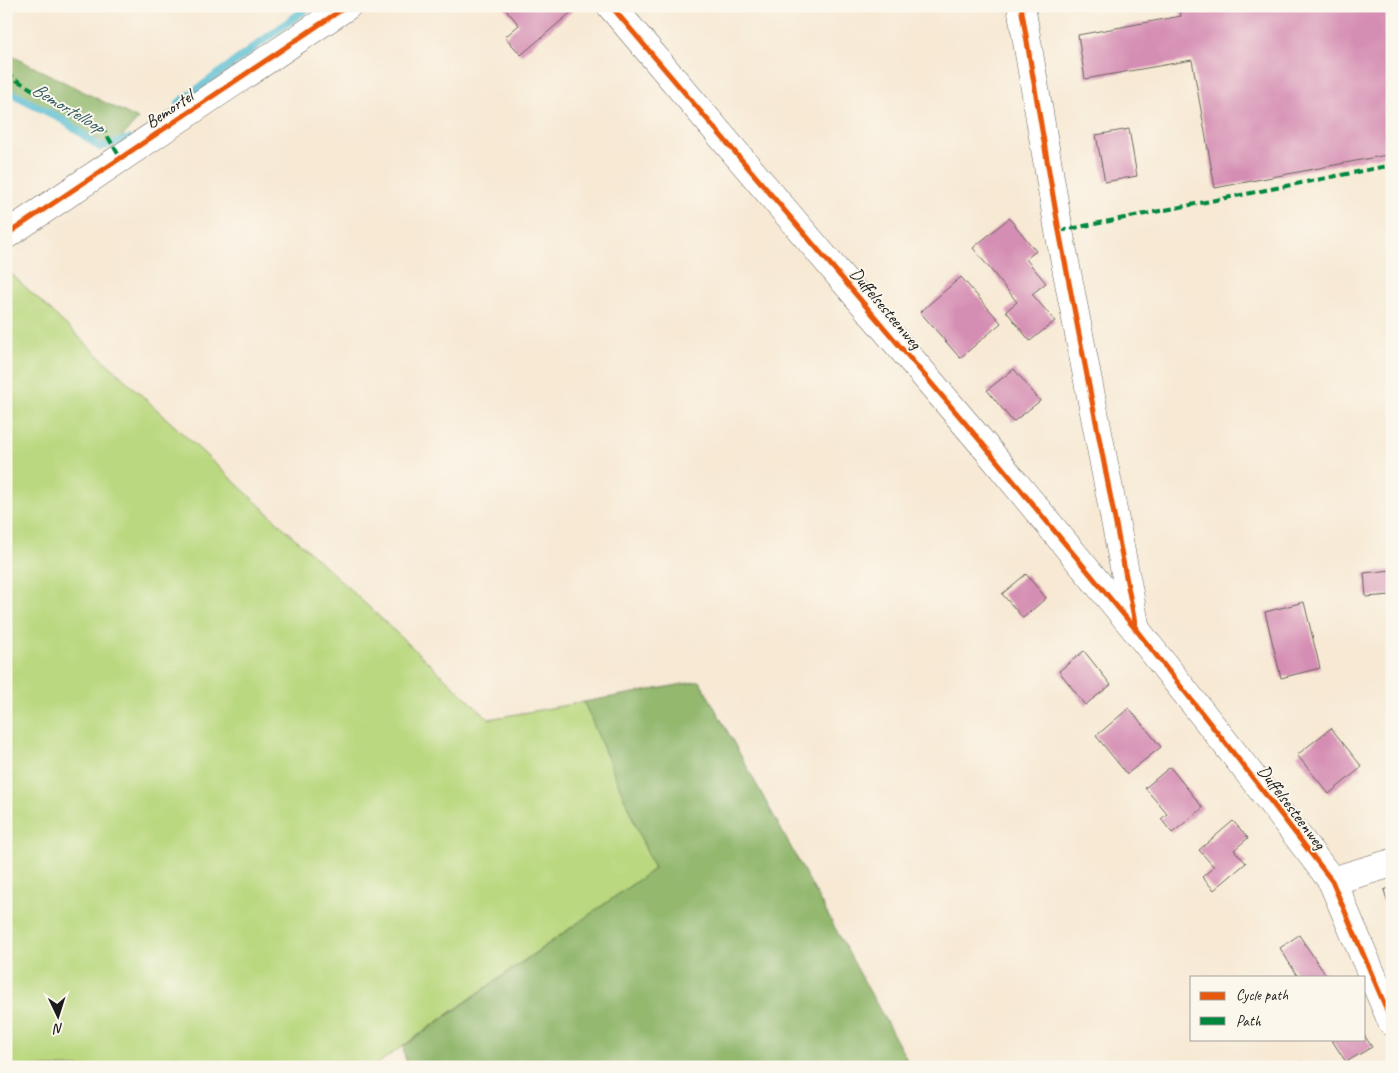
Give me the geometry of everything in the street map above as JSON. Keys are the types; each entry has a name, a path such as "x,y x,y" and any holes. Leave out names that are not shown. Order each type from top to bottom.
{"street":[{"name":"Bemortel","path":"6,235 347,6"},
{"name":"Duffelsesteenweg","path":"611,6 976,435 1137,631 1332,881 1392,1022"},
{"name":"Duffelsesteenweg","path":"1021,6 1059,231 1137,631"},
{"path":"1332,881 1392,863"}],"green space":[{"path":"6,53 138,119 113,147 6,93"},
{"path":"6,269 489,719 584,702 654,869 373,1067 6,1067"},
{"path":"700,681 911,1067 407,1067 403,1047 654,869 584,702"}],"building":[{"path":"503,6 574,6 576,8 521,55 505,37 519,25"},
{"path":"1179,6 1203,6 1204,11 1232,6 1392,6 1392,154 1215,188 1192,60 1085,79 1078,35 1181,16"},
{"path":"1129,129 1137,176 1105,182 1096,135"},
{"path":"1009,218 1036,251 1026,259 1046,283 1032,294 1055,321 1030,341 1006,311 1017,302 973,248"},
{"path":"961,277 1001,323 960,358 920,312"},
{"path":"1014,369 1040,401 1013,422 987,390"},
{"path":"1392,570 1392,595 1366,597 1364,573"},
{"path":"1026,574 1046,598 1023,618 1002,594"},
{"path":"1304,602 1320,668 1281,678 1265,612"},
{"path":"1084,651 1111,685 1085,705 1059,671"},
{"path":"1129,708 1161,747 1127,774 1096,736"},
{"path":"1331,728 1362,767 1329,794 1297,755"},
{"path":"1170,767 1203,808 1172,833 1161,819 1167,814 1145,788"},
{"path":"1233,821 1248,838 1234,850 1246,863 1214,890 1202,877 1214,867 1199,850"},
{"path":"1392,887 1392,914 1391,914 1384,890"},
{"path":"1299,935 1326,976 1297,976 1280,948"},
{"path":"1366,1038 1372,1047 1346,1062 1332,1040 1366,1040"},
{"path":"1300,1062 1303,1067 1291,1067"}],"waterway":[{"name":"Bemortelloop","path":"179,103 310,6"},
{"name":"Bemortelloop","path":"6,90 63,120 100,147 129,139"}],"marked path":[{"path":"6,74 105,132 121,159"},
{"path":"1059,231 1392,165"}],"cycle path":[{"path":"6,235 347,6"},
{"path":"611,6 982,443 1137,631 1246,769 1332,881 1392,1022"},
{"path":"1021,6 1059,231 1136,628"}]}
